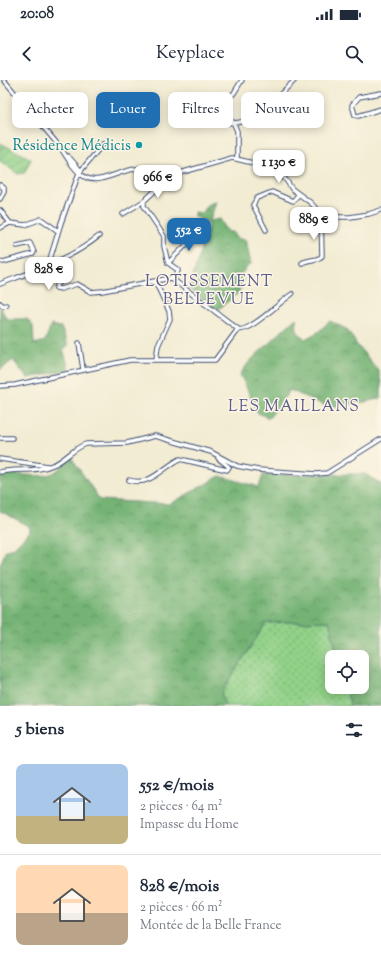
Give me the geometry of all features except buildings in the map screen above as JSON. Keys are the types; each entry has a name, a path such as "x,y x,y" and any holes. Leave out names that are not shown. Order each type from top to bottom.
{"street":[{"path":"4,80 86,178 99,179 125,171 145,170 151,171 163,185"},
{"path":"233,94 242,80"},
{"path":"237,158 237,131 233,122 252,119 295,80"},
{"path":"381,93 359,97 352,105 355,115 358,116 381,109"},
{"path":"103,144 80,172 58,231 46,274 48,278 62,274 66,276 57,285 58,290 77,284 91,292 97,292 171,278 177,274 178,270 168,263 164,246 164,236 144,206 144,201"},
{"path":"124,214 144,201 180,173 227,158 237,158 274,168 299,194 311,203 320,214 331,218 369,214 381,210"},
{"path":"0,185 4,188 4,192 0,200"},
{"path":"266,230 253,205 257,198 272,192 293,201 299,194"},
{"path":"0,210 10,223"},
{"path":"302,263 307,260 320,258 322,256 320,214"},
{"path":"0,228 10,223 25,225 41,219 52,225 58,231"},
{"path":"52,225 61,223"},
{"path":"168,263 187,244 189,230"},
{"path":"0,284 48,265 82,249 99,236"},
{"path":"0,261 3,262 33,254 34,252 30,243 17,246"},
{"path":"171,278 238,329 244,330 292,294"},
{"path":"155,281 169,311 170,319 158,346 156,360"},
{"path":"0,303 3,306 6,305"},
{"path":"0,386 15,385 130,360 215,360 238,329"},
{"path":"79,343 84,369"},
{"path":"0,472 36,470 49,466 68,456 80,446 127,443 155,436 205,450 237,466 258,470 317,474 327,472 381,439"},
{"path":"0,438 12,438"},
{"path":"128,480 135,482 148,480 180,459 227,470 229,467 205,450"},
{"path":"0,460 49,466"}],"green space":[{"path":"0,143 31,159 24,173 18,174 0,161"},
{"path":"216,201 210,221 220,219 228,232 233,232 239,239 246,240 251,264 241,274 243,279 239,292 220,308 215,309 189,289 209,223 194,216 194,212 203,213 207,205"},
{"path":"0,307 7,319 27,319 33,326 34,344 45,341 51,325 61,327 68,346 63,348 69,370 27,378 13,360 0,370"},
{"path":"296,318 297,331 305,339 318,332 330,321 348,330 357,345 378,370 381,383 381,398 365,402 328,407 290,390 269,418 258,413 240,374 250,361"},
{"path":"71,457 100,500 170,504 220,476 259,487 263,475 365,474 381,484 381,706 350,706 347,694 369,694 369,650 336,650 329,621 266,623 221,693 225,706 0,706 0,565 6,550 13,548 30,531 29,526 0,511 0,476 13,474 39,476 54,473"},
{"path":"329,621 336,650 325,650 325,694 347,694 350,706 225,706 221,693 266,623"}],"place":[{"name":"Résidence Médicis","path":"139,145"}],"district":[{"name":"LOTISSEMENT BELLEVUE","path":"209,289"},
{"name":"LES MAILLANS","path":"294,405"}]}
